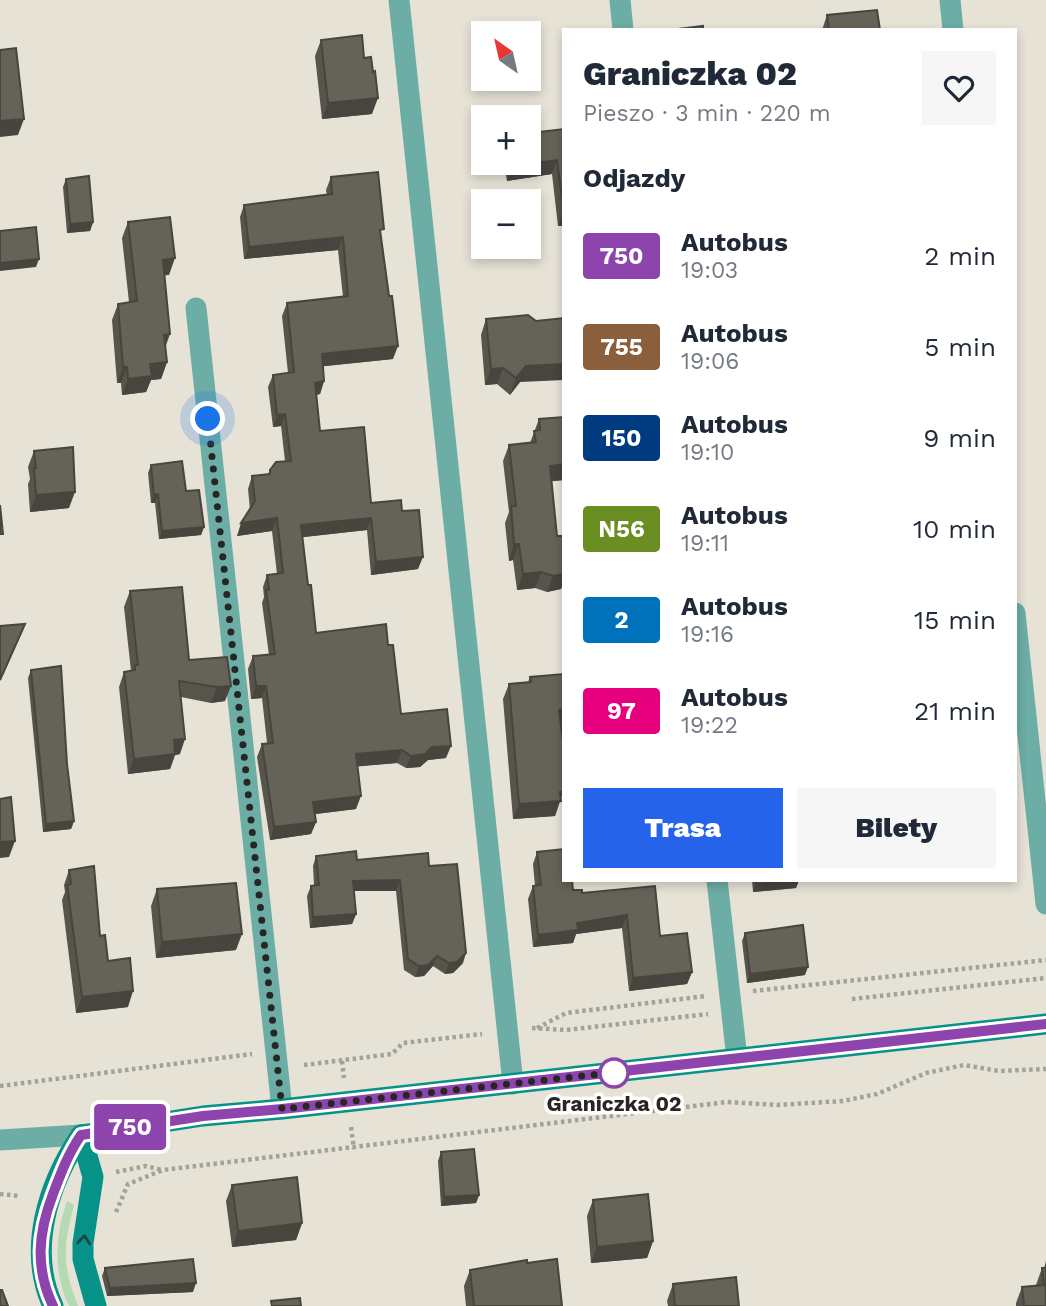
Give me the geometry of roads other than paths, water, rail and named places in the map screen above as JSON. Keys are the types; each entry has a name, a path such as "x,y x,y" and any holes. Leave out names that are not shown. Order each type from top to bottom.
{"street":[{"path":"399,0 513,1084"},
{"path":"620,0 623,28"},
{"path":"950,0 953,28"},
{"path":"196,308 282,1109"},
{"path":"1017,632 1046,904"},
{"path":"717,882 737,1059"},
{"path":"0,1139 81,1135 203,1116 1046,1024"},
{"path":"81,1135 93,1177 83,1259 96,1306"},
{"path":"53,1306 45,1289 40,1252 44,1215 60,1174 81,1135"}],"place":[{"name":"Graniczka 02","path":"614,1073"}]}
